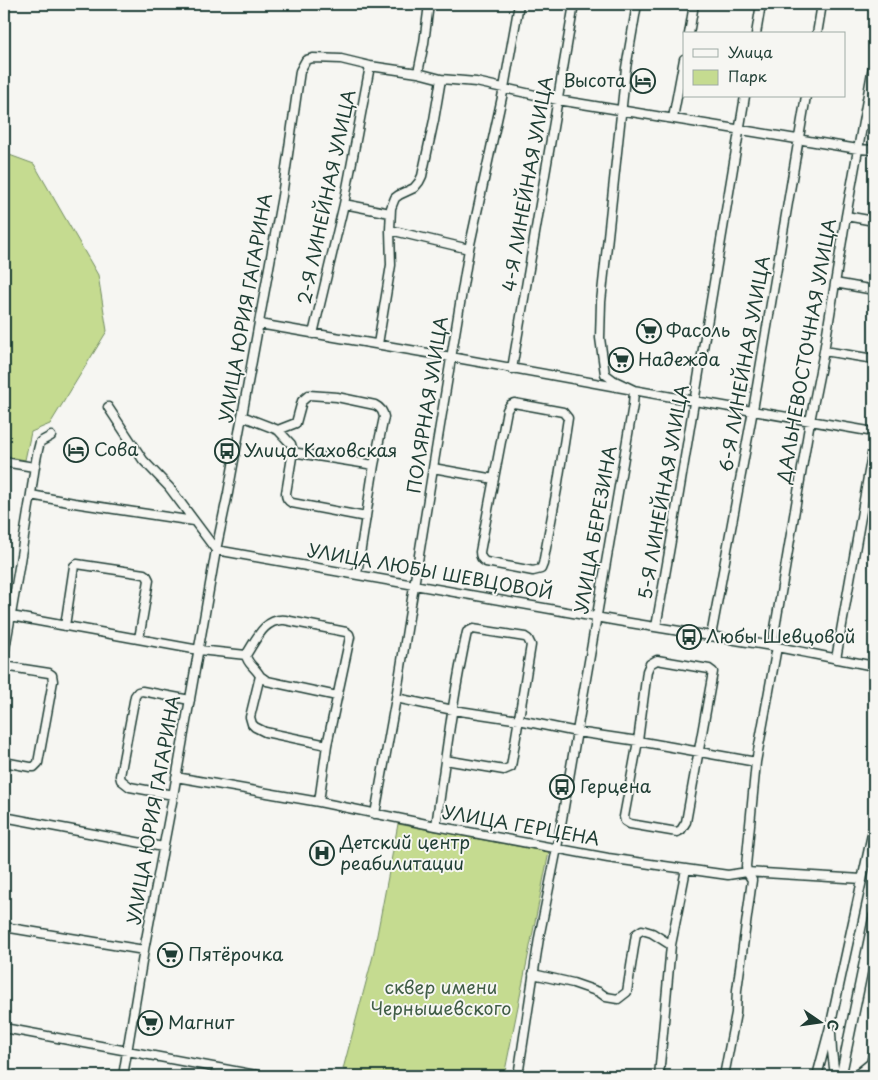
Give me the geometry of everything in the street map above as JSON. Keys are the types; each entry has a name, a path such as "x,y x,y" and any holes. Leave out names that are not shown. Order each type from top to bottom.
{"street":[{"path":"418,73 429,4"},
{"name":"ПОЛЯРНАЯ УЛИЦА","path":"375,814 396,698 469,249 504,88 519,4"},
{"name":"4-Я ЛИНЕЙНАЯ УЛИЦА","path":"512,368 574,4"},
{"path":"634,390 605,374 600,338 601,302 621,109 637,4"},
{"path":"689,32 694,4"},
{"path":"756,32 761,4"},
{"path":"817,32 822,4"},
{"name":"УЛИЦА ЮРИЯ ГАГАРИНА","path":"123,1076 216,550 282,196 300,70 306,60 313,58 341,59 370,66"},
{"name":"ДАЛЬНЕВОСТОЧНАЯ УЛИЦА","path":"724,1076 736,1013 736,990 752,880 746,866 756,762 810,421 874,62"},
{"path":"673,118 683,64"},
{"path":"370,66 418,73 440,80 476,82 558,100 858,149 874,150"},
{"name":"2-Я ЛИНЕЙНАЯ УЛИЦА","path":"314,334 344,204 370,66"},
{"path":"378,344 391,265 391,208 395,198 414,188 422,176 440,80"},
{"name":"5-Я ЛИНЕЙНАЯ УЛИЦА","path":"656,626 745,98"},
{"name":"6-Я ЛИНЕЙНАЯ УЛИЦА","path":"711,636 753,410 806,98"},
{"path":"344,204 390,213"},
{"path":"846,216 874,221"},
{"path":"390,230 469,249"},
{"path":"835,283 874,290"},
{"path":"259,324 874,432"},
{"path":"824,351 874,359"},
{"name":"УЛИЦА БЕРЕЗИНА","path":"518,1076 534,974 632,415 634,390"},
{"path":"278,430 296,423 302,401 309,395 337,397 376,405 383,411 384,417 374,465 357,574"},
{"path":"514,403 560,411 566,414 568,422 541,569 533,571 486,562 480,556 494,478 507,410 510,405 514,403"},
{"path":"108,406 143,460 169,487 216,550"},
{"path":"242,416 278,430 291,444 293,451 286,493 288,501 366,517"},
{"path":"4,654 7,614 31,495 34,467 40,442 51,436"},
{"path":"836,659 874,444"},
{"path":"293,451 374,465"},
{"path":"4,462 34,467"},
{"path":"433,468 494,478"},
{"path":"31,495 194,521"},
{"name":"УЛИЦА ЛЮБЫ ШЕВЦОВОЙ","path":"216,550 656,626 874,666"},
{"path":"65,626 74,566 77,564 144,574 148,576 149,580 138,639"},
{"path":"7,614 199,650 246,655"},
{"path":"246,655 266,626 280,620 349,634 350,637 337,696 319,802"},
{"path":"436,826 445,760 467,632 473,629 525,638 531,642 511,767 504,770 445,760"},
{"path":"246,655 248,662 267,681 337,696"},
{"path":"657,660 712,670 713,675 686,822 681,830 673,832 630,824 625,820 638,741 646,671 650,664 657,660"},
{"path":"4,666 49,674 53,678 38,763 34,767 4,762"},
{"path":"260,676 250,717 252,724 266,732 328,744"},
{"path":"173,795 130,787 121,780 120,776 135,696 138,692 142,691 190,700"},
{"path":"396,698 453,710 756,762"},
{"name":"УЛИЦА ГЕРЦЕНА","path":"176,777 319,802 608,858 728,875 747,872 862,879"},
{"path":"4,817 163,847"},
{"path":"817,1076 831,1023 874,825"},
{"path":"659,1076 671,945 686,869"},
{"path":"841,1076 874,916"},
{"path":"4,927 144,950"},
{"path":"534,974 573,982 599,992 606,997 618,999 627,992 636,934 642,930 652,933 671,945"},
{"path":"831,1023 835,1076"},
{"path":"4,1028 262,1076"},
{"path":"855,1076 871,1063 874,1051"}],"green space":[{"path":"4,153 34,164 98,275 107,331 50,424 31,432 25,460 4,456"},
{"name":"сквер имени Чернышевского","path":"398,824 549,852 504,1076 387,1076 343,1069 373,956"}],"place":[{"name":"Высота","path":"643,81"},
{"name":"Фасоль","path":"649,331"},
{"name":"Надежда","path":"621,360"},
{"name":"Сова","path":"76,450"},
{"name":"Улица Каховская","path":"227,451"},
{"name":"Любы Шевцовой","path":"689,637"},
{"name":"Герцена","path":"562,787"},
{"name":"Детский центр реабилитации","path":"322,853"},
{"name":"Пятёрочка","path":"170,955"},
{"name":"Магнит","path":"150,1023"}]}
